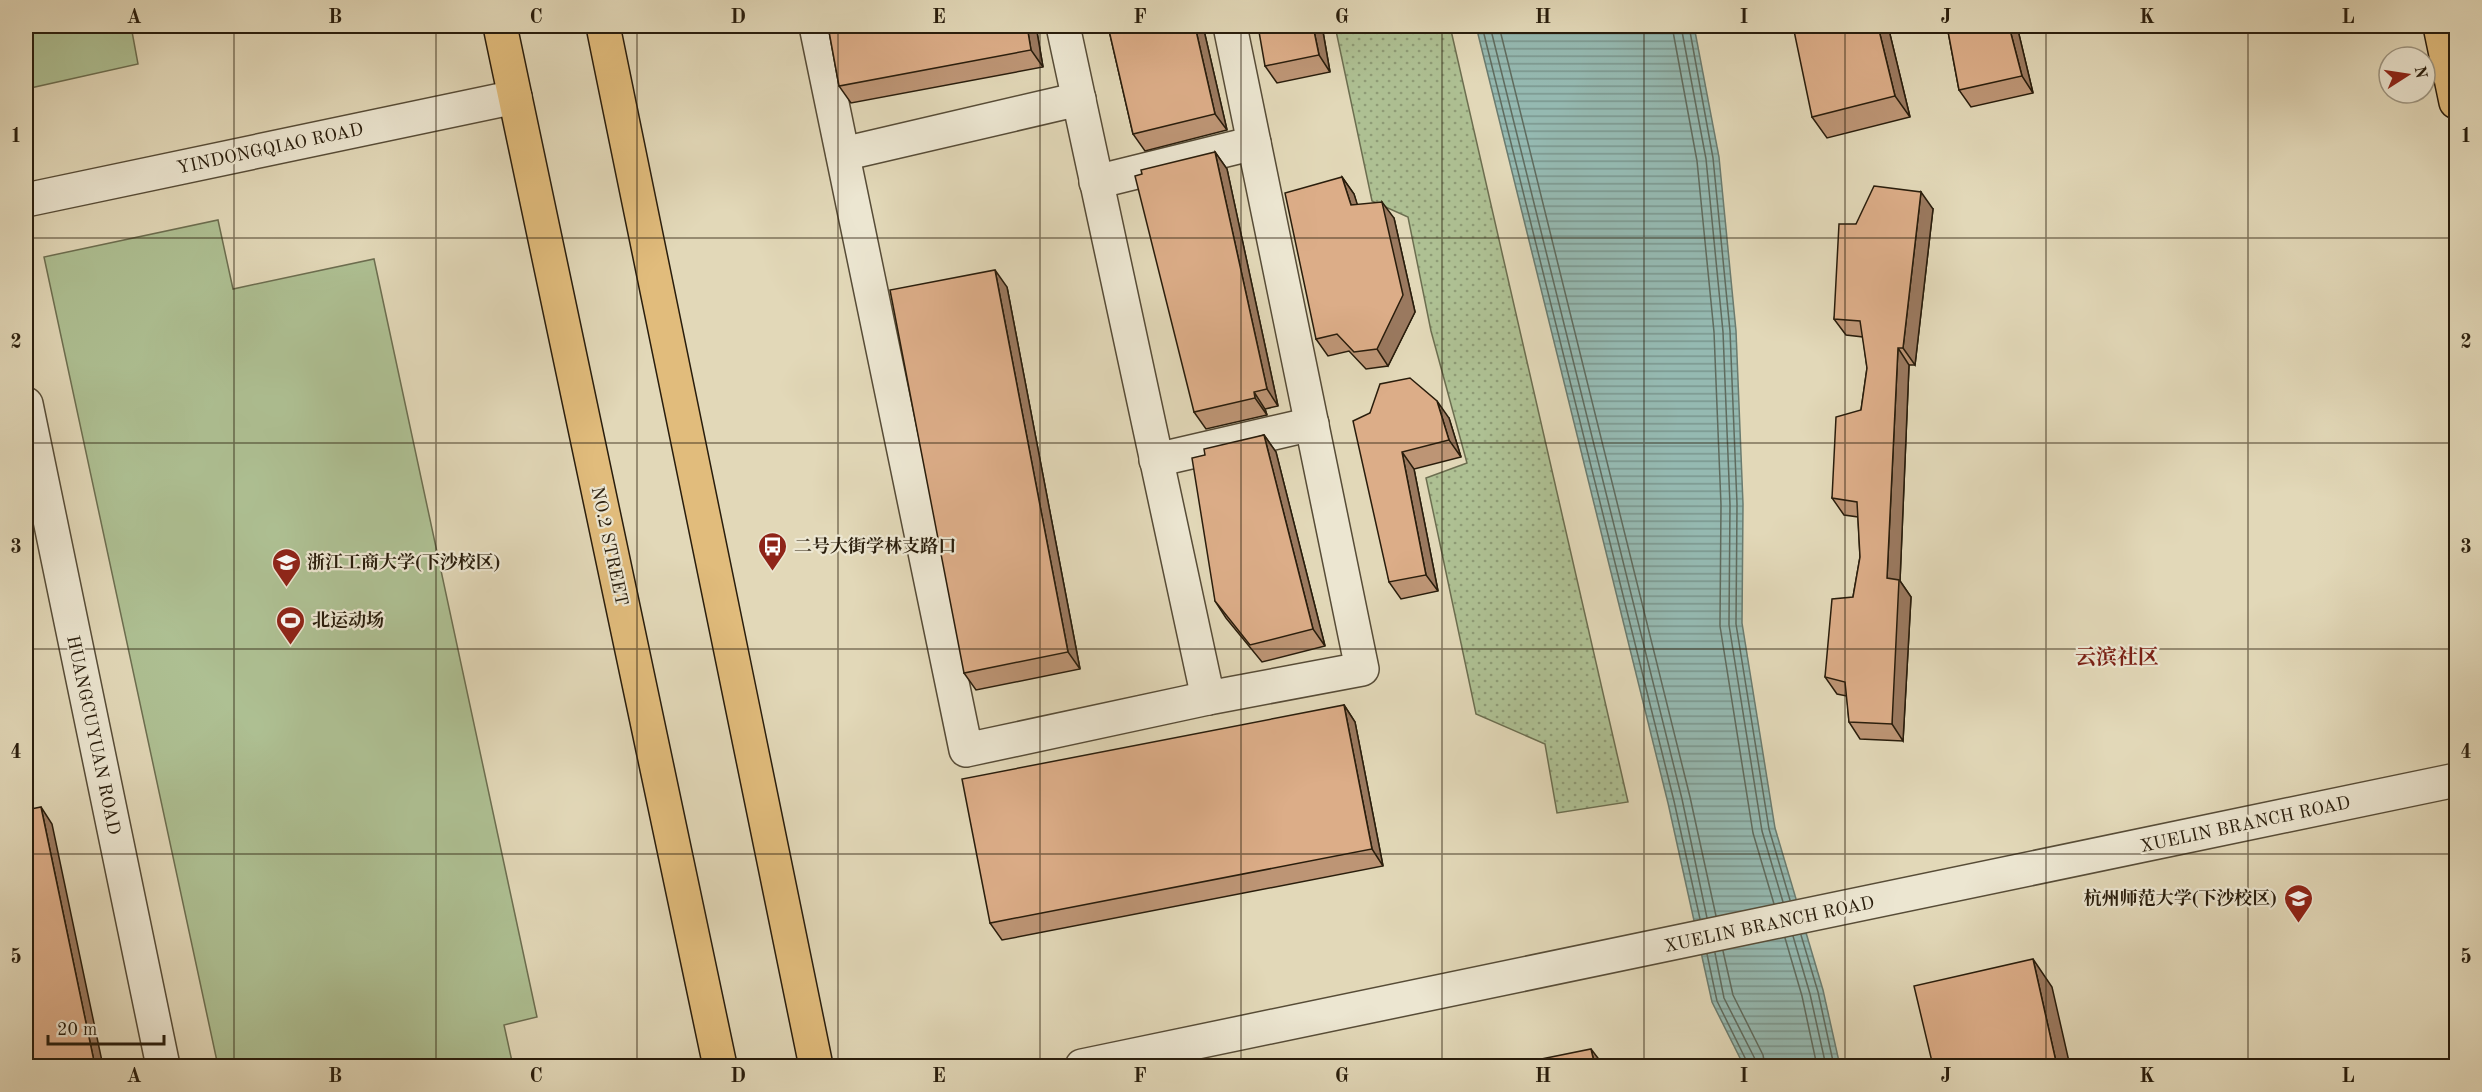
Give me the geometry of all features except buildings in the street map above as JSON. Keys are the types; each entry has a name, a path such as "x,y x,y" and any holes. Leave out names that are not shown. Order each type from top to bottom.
{"main road":[{"name":"NO.2 STREET","path":"500,26 720,1066"},
{"path":"603,26 816,1066"},
{"path":"2440,26 2457,102"}],"street":[{"path":"816,26 966,750 1208,698 1362,669 1230,26"},
{"path":"1063,26 1208,698"},
{"name":"YINDONGQIAO ROAD","path":"26,200 515,97"},
{"path":"843,154 1079,99"},
{"path":"1096,182 1254,142"},
{"name":"HUANGCUYUAN ROAD","path":"26,404 163,1066"},
{"path":"1156,460 1312,424"},
{"name":"XUELIN BRANCH ROAD","path":"1082,1066 2457,780"}],"green space":[{"path":"26,26 131,26 138,64 26,89"},
{"path":"1335,26 1450,26 1628,802 1557,813 1545,744 1476,714 1426,478 1467,463 1431,331 1408,217 1372,201"},
{"name":"北运动场","path":"218,220 233,289 374,259 537,1017 504,1025 513,1066 218,1066 44,257"}],"water":[{"path":"1476,26 1694,26 1719,157 1736,331 1743,504 1742,623 1775,828 1823,990 1840,1066 1744,1066 1712,1002 1668,803"}],"place":[{"name":"二号大街学林支路口","path":"773,572"},
{"name":"浙江工商大学(下沙校区)","path":"286,588"},
{"name":"北运动场","path":"291,646"},
{"name":"杭州师范大学(下沙校区)","path":"2298,924"}],"district":[{"name":"云滨社区","path":"2117,657"}]}
